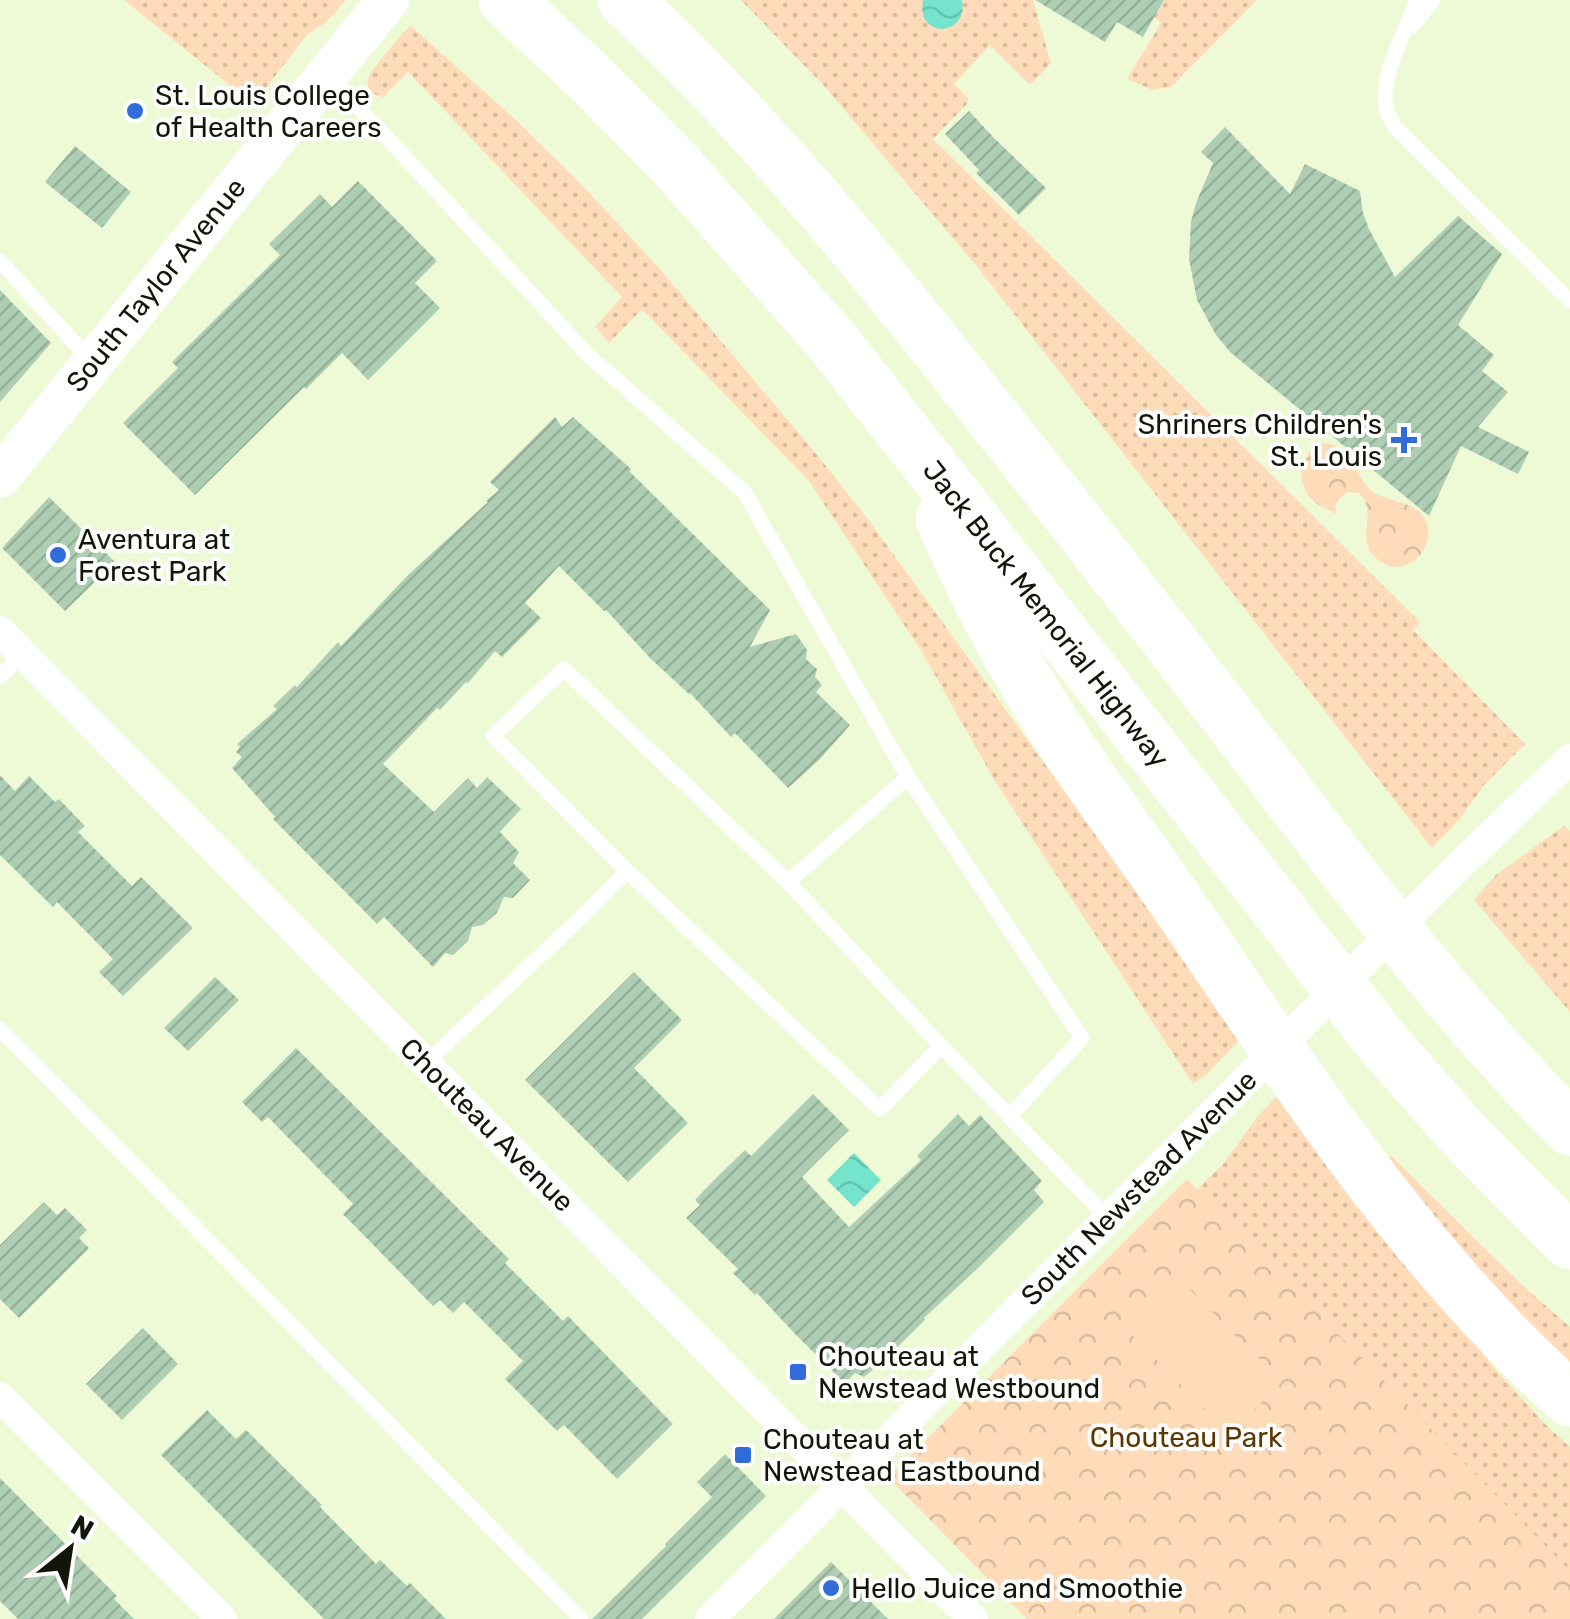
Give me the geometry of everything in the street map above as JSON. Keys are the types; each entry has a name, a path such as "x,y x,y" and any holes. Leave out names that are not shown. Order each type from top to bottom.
{"highway":[{"name":"Jack Buck Memorial Highway","path":"506,0 673,162 832,341 1383,1043 1464,1135 1570,1242"},
{"path":"624,0 791,171 882,276 1370,900 1448,996 1570,1128"},
{"path":"905,434 950,537 1000,636 1050,720 1326,1120 1392,1209 1503,1335 1570,1399"}],"street":[{"name":"South Taylor Avenue","path":"0,477 383,6"},
{"name":"Chouteau Avenue","path":"0,631 974,1619"},
{"name":"South Newstead Avenue","path":"710,1619 1570,759"},
{"path":"0,1397 222,1619"}],"lane":[{"path":"1417,0 1391,66 1386,110 1395,127 1570,302"},
{"path":"1404,37 1433,0"},
{"path":"328,74 587,354 744,492 908,777 1082,1038 1009,1117"},
{"path":"0,261 93,363"},
{"path":"0,677 22,654"},
{"path":"941,1046 880,1109 627,870 493,736 564,669 788,882 1109,1219"},
{"path":"788,882 908,777"},
{"path":"426,1063 627,870"},
{"path":"0,1029 581,1619"}],"green space":[{"path":"124,0 346,0 307,35 253,104"},
{"path":"741,0 1033,0 1051,63 1030,85 990,45 954,84 968,98 967,104 933,139 1420,622 1413,630 1525,744 1484,785 1460,819 1432,848 979,269 825,87"},
{"path":"1165,0 1257,0 1171,87 1153,90 1127,79 1161,23 1154,17"},
{"path":"410,25 517,121 658,267 870,522 1241,1039 1209,1072 1193,1084 996,783 922,652 809,481 642,309 609,343 595,327 622,297 408,72 383,97 369,90 370,75"},
{"path":"1320,443 1342,449 1375,493 1411,506 1423,516 1429,533 1416,559 1400,567 1390,566 1372,554 1366,537 1367,510 1359,493 1348,492 1340,498 1335,506 1337,514 1311,498 1304,488 1302,466"},
{"path":"1564,826 1570,831 1570,1012 1474,900 1496,875"},
{"path":"1278,1095 1495,1369 1570,1447 1570,1613 1077,1307 1224,1163"},
{"path":"1391,1156 1570,1327 1570,1369 1382,1163"},
{"name":"Chouteau Park","path":"1187,1179 1570,1571 1570,1619 1027,1619 895,1484 895,1471"},
{"path":"1180,1280 1282,1382 1230,1434 1129,1332"}],"water":[{"path":"923,0 962,0 958,22 942,29 934,27 923,13"},
{"path":"854,1153 881,1180 854,1207 827,1180"}],"building":[{"path":"1035,0 1164,0 1143,37 1117,22 1105,42"},
{"path":"969,111 1046,188 1019,215 976,173 979,170 945,134"},
{"name":"Shriners Children's St. Louis","path":"1225,127 1290,194 1305,164 1360,191 1369,229 1395,277 1458,216 1502,254 1458,325 1494,355 1482,371 1508,392 1478,427 1529,452 1518,474 1461,446 1429,516 1230,352 1197,300 1189,259 1191,222 1213,163 1201,152"},
{"path":"75,146 131,192 102,228 45,182"},
{"path":"358,181 437,261 415,283 440,308 368,380 342,353 195,495 123,423 178,368 172,362 280,255 269,244 320,194 332,207"},
{"path":"0,290 51,343 0,402"},
{"path":"555,417 562,427 573,417 631,469 770,610 750,647 796,634 807,650 806,659 817,669 815,677 822,685 816,692 850,725 788,788 735,733 731,737 559,566 525,603 541,618 502,657 495,651 468,683 440,710 437,708 383,764 434,812 468,778 477,788 487,777 521,809 500,832 519,852 513,863 530,880 513,898 504,897 497,913 483,925 472,927 468,941 453,955 445,953 433,967 384,917 377,924 273,819 232,768 242,757 236,752 240,747 237,744 277,709 273,706 297,687 338,642 341,646 408,575 488,502 499,490 490,482"},
{"name":"Aventura at Forest Park","path":"49,497 115,562 65,611 2,548"},
{"path":"0,775 15,791 29,776 55,802 59,799 85,826 78,832 132,886 141,877 193,928 123,996 99,972 113,959 57,902 53,907 0,855"},
{"path":"634,972 682,1020 634,1068 688,1123 628,1182 525,1080"},
{"path":"215,977 239,1000 188,1051 164,1028"},
{"path":"296,1048 509,1259 505,1263 563,1321 568,1316 673,1424 617,1479 564,1425 557,1431 505,1379 523,1361 464,1302 453,1313 440,1300 433,1306 343,1214 353,1204 268,1117 262,1122 242,1102"},
{"path":"813,1094 849,1130 802,1177 849,1227 921,1160 917,1156 958,1114 969,1126 980,1115 1042,1181 1034,1190 1044,1202 881,1363 864,1377 855,1373 845,1383 733,1273 738,1269 686,1218 700,1205 695,1200 715,1179 745,1150 751,1156"},
{"path":"44,1202 57,1215 65,1208 87,1230 79,1238 89,1248 19,1318 0,1299 0,1245"},
{"path":"143,1328 178,1364 122,1420 86,1384"},
{"path":"207,1410 236,1439 246,1430 376,1564 380,1560 407,1586 410,1583 446,1619 324,1619 161,1455"},
{"path":"725,1454 766,1496 642,1619 592,1619 712,1497 697,1482"},
{"path":"0,1478 117,1596 114,1599 134,1619 18,1619 0,1601"},
{"name":"Hello Juice and Smoothie","path":"831,1562 888,1619 774,1619"}],"place":[{"name":"St. Louis College of Health Careers","path":"135,111"},
{"name":"Shriners Children's St. Louis","path":"1404,440"},
{"name":"Aventura at Forest Park","path":"58,555"},
{"name":"Chouteau at Newstead Westbound","path":"798,1372"},
{"name":"Chouteau at Newstead Eastbound","path":"743,1455"},
{"name":"Hello Juice and Smoothie","path":"831,1588"}]}
